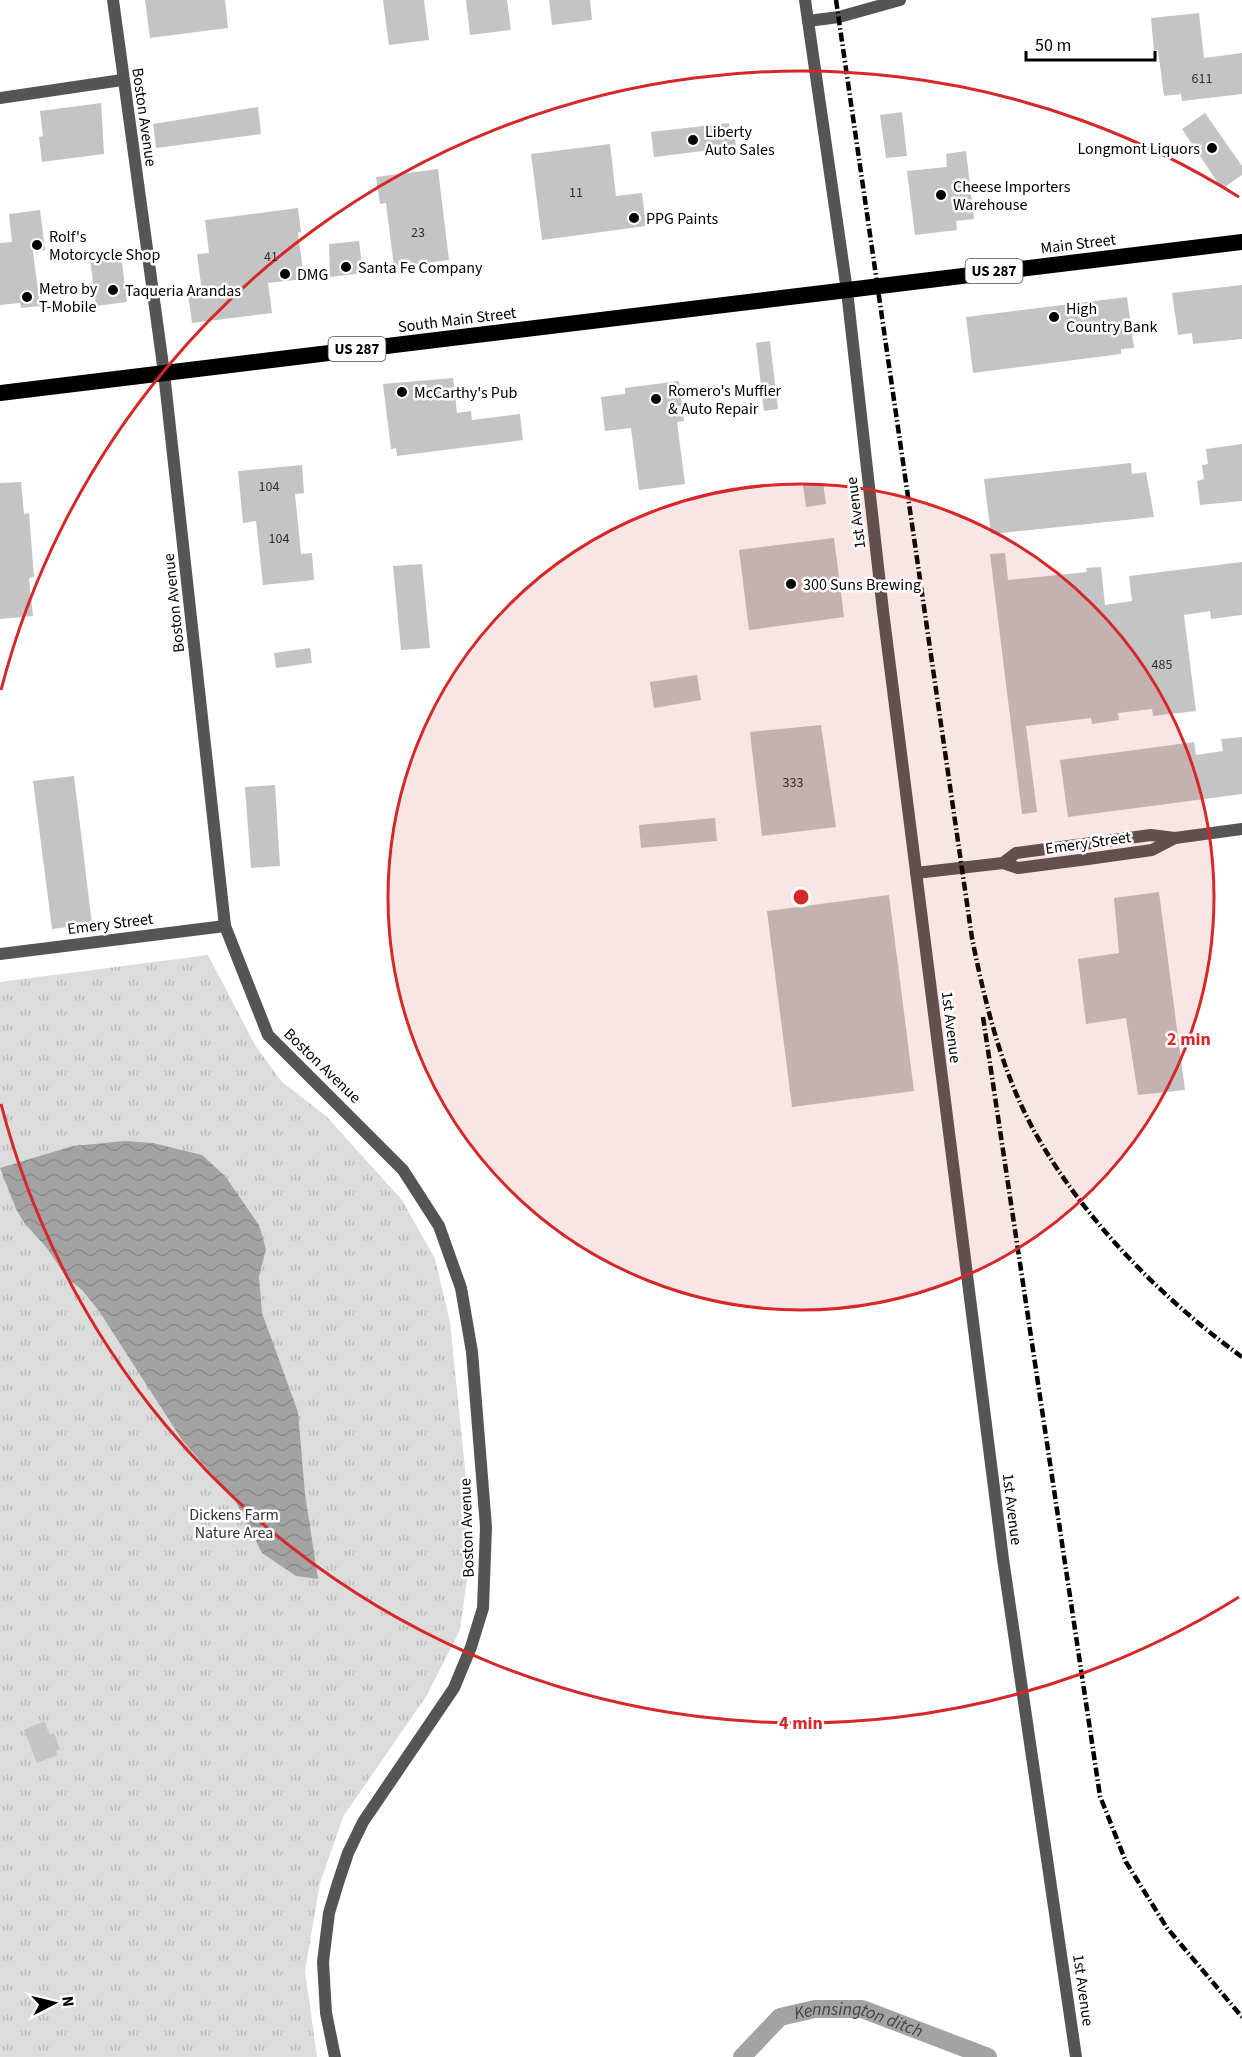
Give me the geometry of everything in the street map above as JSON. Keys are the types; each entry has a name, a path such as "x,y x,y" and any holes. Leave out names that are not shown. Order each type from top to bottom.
{"highway":[{"name":"Main Street","path":"847,291 1242,242"},
{"name":"South Main Street","path":"0,393 847,291"}],"street":[{"name":"Boston Avenue","path":"113,0 122,80 164,373 225,926 268,1035 403,1170 439,1226 462,1288 472,1352 486,1527 483,1608 471,1647 454,1688 363,1822 348,1853 338,1883 329,1912 323,1962 326,2013 334,2057"},
{"name":"1st Avenue","path":"805,0 847,291 916,873 1003,1559 1076,2057"},
{"path":"808,21 839,18 900,0"},
{"path":"0,98 122,80"},
{"name":"Emery Street","path":"916,873 1003,863 1018,868 1120,855 1152,850 1175,838 1242,829"},
{"name":"Emery Street","path":"0,954 225,926"}],"green space":[{"name":"Dickens Farm Nature Area","path":"208,955 255,1045 282,1082 326,1116 402,1200 435,1259 450,1322 470,1518 468,1572 460,1630 427,1695 343,1817 320,1883 305,1971 317,2057 0,2057 0,982"}],"water":[{"path":"125,1141 153,1143 202,1155 225,1176 259,1225 266,1249 259,1277 262,1313 298,1412 305,1494 318,1579 296,1576 262,1553 235,1500 182,1440 99,1311 82,1290 67,1278 47,1248 25,1224 16,1209 0,1168 73,1146"}],"building":[{"path":"145,0 225,0 228,28 150,38"},
{"path":"383,0 424,0 429,40 389,45"},
{"path":"466,0 507,0 511,30 470,35"},
{"path":"549,0 590,0 592,20 552,25"},
{"path":"1199,13 1204,58 1242,53 1242,94 1182,101 1181,94 1164,96 1158,50 1154,51 1151,18"},
{"path":"101,103 104,154 42,162 39,137 43,136 40,111"},
{"path":"258,107 261,134 156,148 153,124"},
{"path":"902,112 907,156 886,158 880,115"},
{"name":"Longmont Liquors","path":"1205,113 1242,166 1242,175 1222,189 1182,129"},
{"name":"Liberty Auto Sales","path":"729,123 730,131 734,130 736,147 654,157 651,132"},
{"path":"610,144 616,196 642,193 646,226 542,240 531,154"},
{"name":"Cheese Importers Warehouse","path":"966,151 974,219 956,221 957,230 915,235 907,171 947,167 946,154"},
{"path":"438,169 449,260 394,267 386,203 380,204 376,177"},
{"path":"298,208 301,232 298,232 304,279 268,283 272,313 192,323 188,294 202,292 197,254 209,253 205,220"},
{"path":"40,210 45,250 33,251 40,306 21,308 20,303 0,305 0,243 12,242 9,214"},
{"path":"359,241 363,273 330,277 329,244"},
{"path":"121,255 127,302 96,306 90,259"},
{"path":"1242,285 1242,339 1193,344 1192,333 1178,335 1172,293"},
{"path":"1127,297 1134,348 1121,349 1121,354 973,373 966,317"},
{"path":"770,341 778,409 764,411 756,343"},
{"path":"453,378 457,413 471,411 472,420 520,414 523,440 397,456 396,448 391,449 383,384"},
{"path":"679,381 684,421 677,422 685,484 639,490 631,428 605,431 601,397 625,394 625,388"},
{"path":"1242,444 1242,501 1200,505 1197,481 1204,479 1202,465 1208,464 1206,449"},
{"path":"1131,463 1132,474 1146,472 1154,517 991,534 984,479"},
{"path":"302,465 304,493 295,494 301,554 312,553 314,580 263,585 256,521 243,523 238,471"},
{"path":"21,482 24,514 29,513 34,577 29,578 33,616 0,619 0,483"},
{"path":"823,483 826,504 806,507 803,485"},
{"name":"300 Suns Brewing","path":"834,538 844,617 749,630 739,550"},
{"path":"1005,553 1008,580 1087,572 1086,568 1101,567 1105,605 1132,601 1129,576 1242,562 1242,615 1211,619 1210,611 1184,615 1196,711 1153,716 1152,709 1118,713 1119,720 1092,724 1091,718 1026,726 1037,812 1022,814 990,554"},
{"path":"422,564 430,648 401,650 393,566"},
{"path":"310,648 312,663 276,668 274,653"},
{"path":"697,675 701,700 654,708 650,682"},
{"path":"821,725 836,827 762,836 750,732"},
{"path":"1242,737 1242,794 1068,817 1060,760 1194,742 1196,755 1223,751 1221,739"},
{"path":"74,776 92,924 52,929 33,781"},
{"path":"275,785 280,866 251,868 245,787"},
{"path":"715,818 717,841 641,848 639,825"},
{"path":"1159,892 1185,1090 1138,1095 1126,1018 1086,1024 1078,959 1119,953 1114,898"},
{"path":"889,895 914,1091 792,1107 767,911"},
{"path":"44,1721 50,1735 54,1733 60,1749 56,1751 57,1755 37,1763 24,1730"}],"waterway":[{"name":"Kennsington ditch","path":"742,2057 780,2017 815,2009 862,2009 988,2057"}],"railway":[{"path":"836,0 972,938 983,991 998,1044 1028,1119 1061,1174 1083,1204 1106,1233 1157,1286 1242,1357"},
{"path":"983,1017 1100,1796 1126,1862 1167,1928 1242,2017"}],"place":[{"name":"Liberty Auto Sales","path":"693,140"},
{"name":"Longmont Liquors","path":"1212,148"},
{"name":"Cheese Importers Warehouse","path":"941,195"},
{"name":"PPG Paints","path":"634,218"},
{"name":"Rolf's Motorcycle Shop","path":"37,245"},
{"name":"Santa Fe Company","path":"346,267"},
{"name":"DMG","path":"285,274"},
{"name":"Taqueria Arandas","path":"113,290"},
{"name":"Metro by T-Mobile","path":"27,297"},
{"name":"High Country Bank","path":"1054,317"},
{"name":"McCarthy's Pub","path":"402,392"},
{"name":"Romero's Muffler & Auto Repair","path":"656,399"},
{"name":"300 Suns Brewing","path":"791,584"}]}
